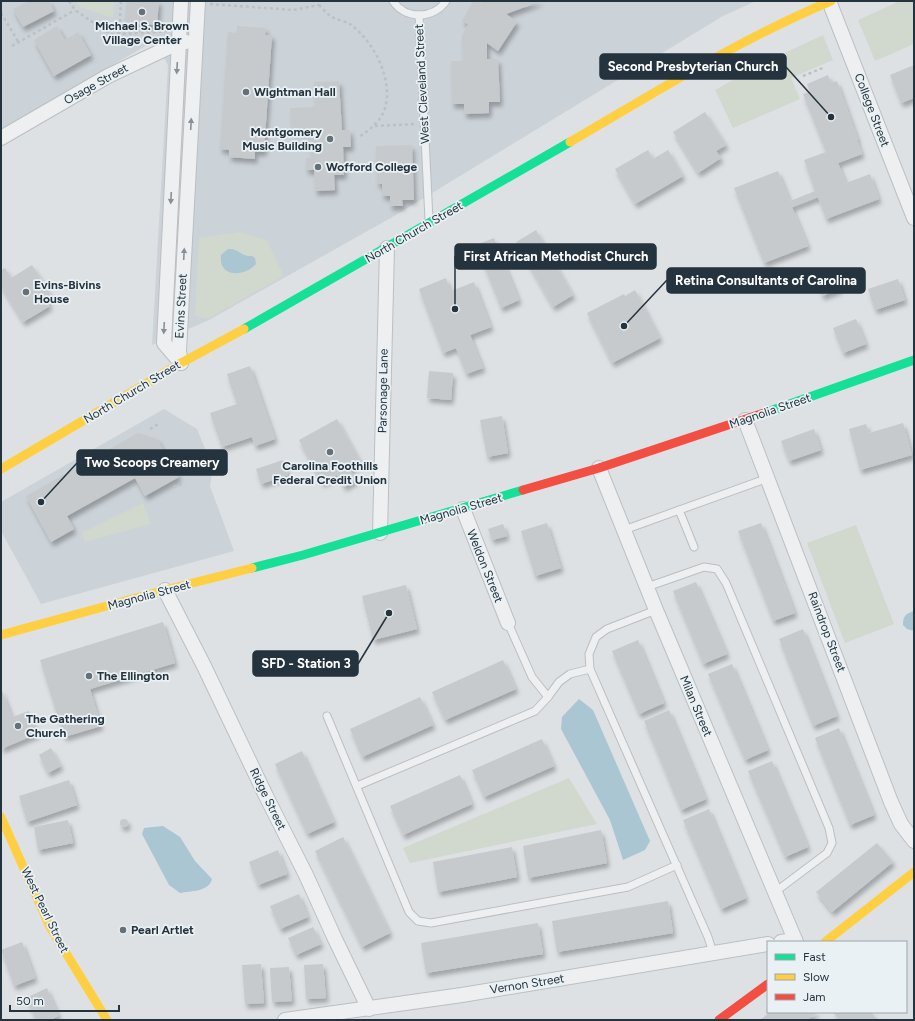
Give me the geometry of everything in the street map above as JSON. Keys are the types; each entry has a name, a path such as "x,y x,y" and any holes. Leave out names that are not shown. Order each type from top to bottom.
{"street":[{"name":"Evins Street","path":"180,363 164,343 178,36 181,1"},
{"name":"College Street","path":"830,1 914,218"},
{"name":"North Church Street","path":"1,470 180,363 429,224 729,50 795,16 830,1"},
{"name":"Evins Street","path":"180,363 179,351 196,41 202,2"},
{"name":"Osage Street","path":"1,138 178,36 196,41"},
{"name":"Parsonage Lane","path":"380,533 386,248"},
{"name":"Magnolia Street","path":"1,635 165,590 303,555 600,468 745,420 914,360"},
{"name":"Raindrop Street","path":"745,420 891,802 901,824 914,841"},
{"name":"Milan Street","path":"600,468 656,610 796,941"},
{"name":"Weldon Street","path":"463,509 508,623"},
{"name":"Ridge Street","path":"165,590 306,874 335,939 369,1009"},
{"name":"West Pearl Street","path":"1,817 50,927 107,1020"},
{"path":"825,941 914,872"},
{"name":"Vernon Street","path":"285,1020 369,1009 549,981 648,963 767,944"},
{"path":"719,1020 767,985"}],"lane":[{"name":"West Cleveland Street","path":"393,1 406,13 419,15 432,13 446,1"},
{"name":"West Cleveland Street","path":"419,15 429,224"},
{"path":"624,530 768,478"},
{"path":"680,510 694,547"},
{"path":"647,587 704,566 717,569 726,583 829,828 832,843 827,853 775,892"},
{"path":"656,610 607,629 596,637 588,654 590,669 677,865 708,937 713,953"},
{"path":"508,623 532,677 548,697"},
{"path":"357,786 535,711 559,682 570,674 590,669"},
{"path":"327,716 409,912 418,921 431,923 628,886 677,865"}],"path":[{"path":"69,1 75,10 110,34 146,33 178,36"},
{"path":"119,34 121,1"},
{"path":"202,2 293,10 319,4 322,1"},
{"path":"319,4 332,17 349,24 366,40 378,57 386,79 388,97 384,112 374,126 359,137"},
{"path":"12,46 75,10"},
{"path":"1,13 19,42"},
{"path":"803,76 825,67"},
{"path":"374,126 424,123"},
{"path":"150,429 160,423"},
{"path":"173,487 184,483"}],"shaded area":[{"name":"Wofford College","path":"1,1 756,1 723,16 396,215 209,320 152,345 168,65 154,41 1,130"},
{"path":"76,1 114,1 113,18 80,7"},
{"path":"900,1 914,1 914,44 875,61 858,20"},
{"path":"823,35 833,60 791,78 800,99 733,128 715,90 761,64"},
{"path":"240,232 267,240 284,276 208,319 195,316 199,238"},
{"path":"164,409 197,429 213,468 210,486 234,551 41,604 1,531 1,502"},
{"path":"143,503 151,524 85,542 81,533"},
{"path":"856,525 894,624 845,643 807,543"},
{"path":"569,778 597,824 410,863 403,848"}],"water":[{"path":"228,249 252,256 255,258 256,264 239,273 228,271 221,263 221,255"},
{"path":"914,611 914,631 907,629 903,625 906,615"},
{"path":"579,699 593,710 650,841 645,850 623,860 610,820 561,729 562,717"},
{"path":"163,826 180,837 195,861 212,879 203,889 180,893 169,885 142,834 144,828"}],"building":[{"path":"29,1 49,1 54,11 23,27 13,9"},
{"name":"Michael S. Brown Village Center","path":"127,1 159,1 157,25 125,23"},
{"path":"473,1 477,1 481,4 483,1 541,1 506,14 517,22 498,51 487,43 487,59 498,59 500,102 489,102 489,113 464,114 464,104 452,104 451,61 463,61 462,36 468,24 462,21"},
{"path":"57,26 65,40 78,32 91,55 54,76 34,40"},
{"name":"Wightman Hall","path":"237,26 266,28 265,35 272,35 264,152 255,151 255,159 229,157 229,150 220,149 228,32 237,33"},
{"path":"914,65 914,98 901,103 890,75"},
{"path":"828,75 831,83 837,81 862,154 838,163 846,183 870,174 879,199 826,219 818,197 792,207 808,246 764,263 734,188 778,171 790,201 815,191 804,160 826,152 803,94 810,92 807,84"},
{"name":"Montgomery Music Building","path":"339,81 342,130 350,130 351,147 343,147 344,175 334,175 335,190 315,191 314,170 306,170 306,158 311,158 309,131 292,132 290,108 315,107 314,82"},
{"path":"705,112 726,145 716,151 721,158 698,173 673,132"},
{"path":"412,145 414,200 402,200 403,206 390,206 390,196 382,196 382,184 377,184 376,146"},
{"path":"648,150 653,159 668,150 683,176 635,204 615,169"},
{"path":"536,230 573,295 553,307 516,242"},
{"path":"494,238 519,300 501,308 476,245"},
{"name":"Evins-Bivins House","path":"32,265 52,297 47,300 50,306 23,322 1,286 1,270 5,268 11,278"},
{"path":"834,271 840,289 822,296 816,278"},
{"path":"446,278 451,291 474,282 491,327 470,335 483,368 466,374 456,348 443,353 419,289"},
{"path":"898,279 905,300 875,310 868,289"},
{"path":"635,290 660,338 612,363 587,313"},
{"path":"856,319 866,344 843,353 833,328"},
{"path":"250,366 275,439 255,446 252,437 222,447 210,413 237,404 227,374"},
{"path":"429,371 453,373 451,400 427,398"},
{"path":"502,416 508,453 487,457 480,420"},
{"name":"Carolina Foothills Federal Credit Union","path":"337,419 361,463 350,469 356,480 344,487 337,475 322,483 299,440"},
{"path":"903,423 912,455 860,470 849,429 866,424 869,433"},
{"path":"814,429 821,450 789,461 781,441"},
{"path":"138,433 157,439 179,477 145,496 135,478 67,516 74,529 51,542 26,496"},
{"path":"283,460 288,475 261,484 256,469"},
{"path":"547,523 561,568 535,576 521,531"},
{"path":"761,523 795,613 773,621 738,531"},
{"path":"503,524 507,536 492,540 488,529"},
{"path":"696,582 727,654 703,664 673,591"},
{"path":"406,585 417,629 373,640 362,596"},
{"name":"The Ellington","path":"163,622 175,663 90,689 101,726 64,737 40,660"},
{"path":"803,629 837,716 813,726 779,639"},
{"path":"638,640 664,703 639,714 612,651"},
{"path":"503,660 516,689 445,720 432,692"},
{"path":"732,664 768,750 745,760 708,674"},
{"name":"The Gathering Church","path":"1,688 12,717 29,711 37,734 1,749"},
{"path":"420,697 433,725 362,757 350,729"},
{"path":"669,710 706,799 681,810 644,721"},
{"path":"839,728 874,815 850,825 815,738"},
{"path":"542,739 554,766 484,797 472,770"},
{"path":"51,748 61,766 48,773 39,755"},
{"path":"302,751 334,822 307,834 275,764"},
{"path":"772,761 808,847 785,857 748,771"},
{"path":"460,775 472,804 403,835 390,806"},
{"path":"69,780 77,805 27,822 19,796"},
{"path":"709,809 746,898 721,909 683,820"},
{"path":"122,819 126,819 128,823 126,827 122,827 120,825 120,821"},
{"path":"68,820 73,843 38,850 34,827"},
{"path":"601,830 607,863 528,878 523,846"},
{"path":"343,837 390,933 362,947 315,851"},
{"path":"877,843 893,862 832,912 816,892"},
{"path":"512,847 517,877 438,892 433,862"},
{"path":"278,850 287,874 258,885 249,862"},
{"path":"299,894 308,917 280,929 270,906"},
{"path":"668,901 673,933 557,952 552,921"},
{"path":"538,923 543,954 426,973 421,943"},
{"path":"313,927 321,944 296,955 288,938"},
{"path":"22,942 35,978 14,986 1,950"},
{"path":"261,964 264,1003 245,1004 242,965"},
{"path":"323,964 326,998 306,999 304,965"},
{"path":"289,967 292,1001 272,1002 270,968"},
{"path":"47,988 59,1016 50,1020 36,1020 26,998"},
{"path":"769,1013 817,1013 807,1020 760,1020"},
{"path":"834,1013 872,1013 877,1020 839,1020"}],"traffic: fast":[{"path":"244,329 570,142"},
{"path":"767,412 914,360"},
{"path":"252,568 303,555 523,490"}],"traffic: slow":[{"path":"570,142 666,85 731,49 831,1"},
{"path":"1,469 181,363 244,329"},
{"path":"1,635 252,568"},
{"path":"1,817 50,927 107,1020"},
{"path":"826,941 914,872"}],"traffic: jam":[{"path":"523,490 599,468 767,412"},
{"path":"719,1020 767,985"}],"place":[{"name":"Michael S. Brown Village Center","path":"142,12"},
{"name":"Wightman Hall","path":"246,92"},
{"name":"Second Presbyterian Church","path":"831,117"},
{"name":"Montgomery Music Building","path":"330,139"},
{"name":"Wofford College","path":"318,167"},
{"name":"Evins-Bivins House","path":"26,292"},
{"name":"First African Methodist Church","path":"455,309"},
{"name":"Retina Consultants of Carolina","path":"624,326"},
{"name":"Carolina Foothills Federal Credit Union","path":"330,452"},
{"name":"Two Scoops Creamery","path":"41,502"},
{"name":"SFD - Station 3","path":"389,613"},
{"name":"The Ellington","path":"89,676"},
{"name":"The Gathering Church","path":"18,726"},
{"name":"Pearl Artlet","path":"123,930"}]}
